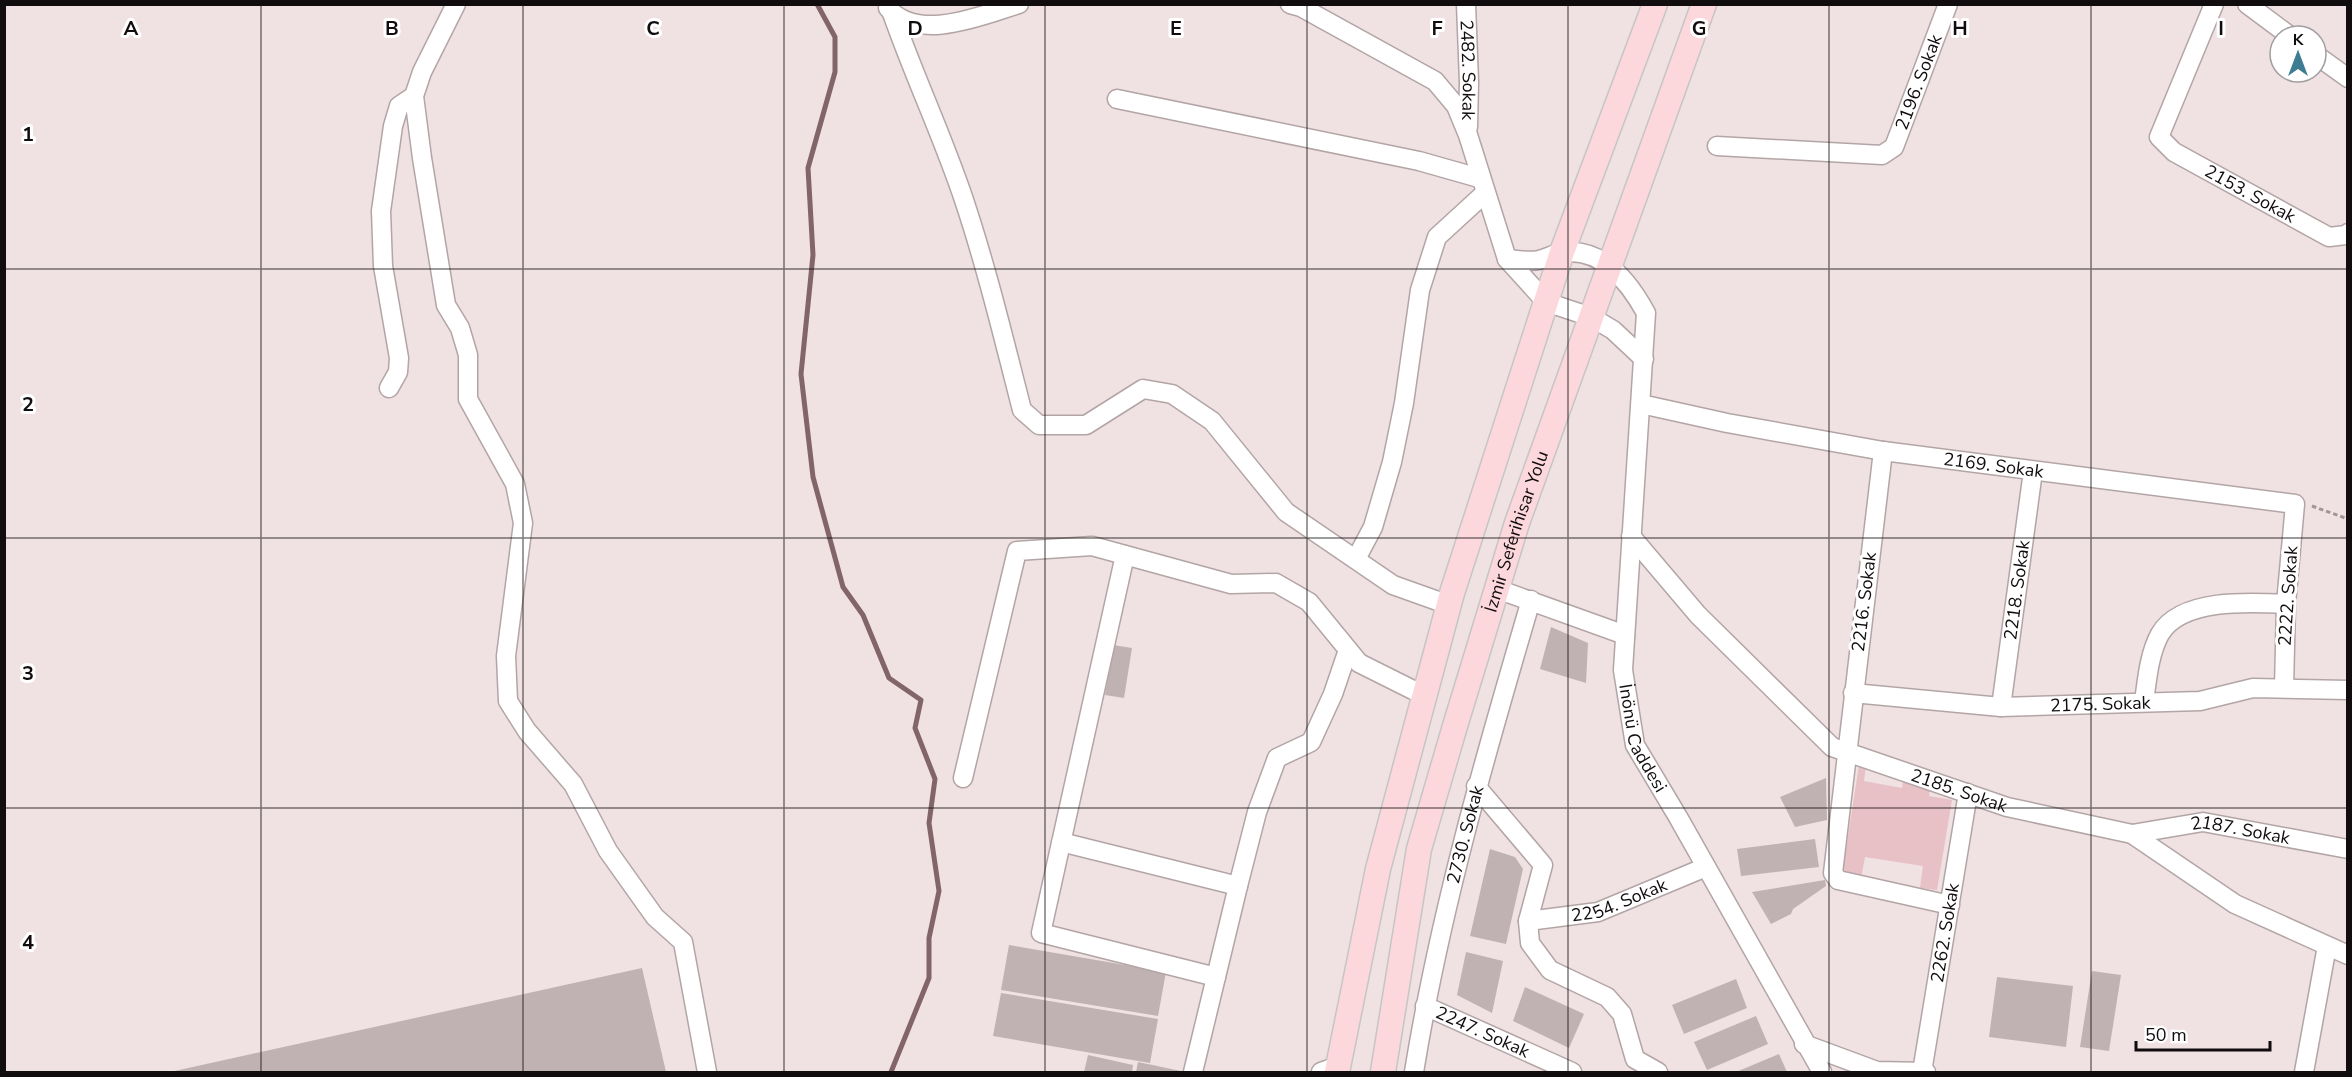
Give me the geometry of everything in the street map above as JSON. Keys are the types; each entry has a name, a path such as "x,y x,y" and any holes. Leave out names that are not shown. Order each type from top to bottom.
{"main road":[{"path":"1332,1070 1378,869 1449,605 1562,252 1655,4"},
{"name":"İzmir Seferihisar Yolu","path":"1383,1072 1419,849 1517,523 1704,4"}],"street":[{"path":"456,4 422,72 414,96 446,305 460,328 468,355 468,399 515,484 523,523 506,656 508,702 527,731 573,784 609,851 655,917 683,942 707,1072"},
{"path":"889,9 916,25 959,23 1019,4"},
{"path":"1290,4 1301,7 1435,81 1456,106 1468,135 1482,186 1507,260 1546,302 1591,317 1613,330 1644,359"},
{"name":"2482. Sokak","path":"1466,4 1469,82 1468,135"},
{"name":"2196. Sokak","path":"1717,146 1882,155 1894,147 1948,4"},
{"name":"2153. Sokak","path":"2214,4 2159,137 2174,152 2329,237 2347,234"},
{"path":"2247,4 2274,24"},
{"path":"889,9 964,199 987,274 1022,410 1039,425 1086,426 1143,389 1172,394 1212,421 1286,512 1393,585 1449,605"},
{"path":"2328,64 2348,78"},
{"path":"388,388 399,365 383,266 381,211 383,182 399,106 414,96"},
{"path":"1117,99 1419,161 1482,186"},
{"path":"1356,559 1373,527 1392,462 1404,403 1420,290 1437,237 1482,186"},
{"path":"1507,260 1538,261 1562,252"},
{"name":"İnönü Caddesi","path":"1562,252 1588,254 1610,266 1633,288 1646,313 1623,670 1635,746 1822,1072"},
{"name":"2169. Sokak","path":"1641,404 1727,423 1882,452 2295,504"},
{"name":"2216. Sokak","path":"1882,452 1833,873 1838,880 1950,905"},
{"name":"2218. Sokak","path":"2001,707 2033,471"},
{"name":"2222. Sokak","path":"2284,688 2286,604 2295,504"},
{"name":"2185. Sokak","path":"1631,536 1698,615 1832,747 2007,807 2132,834 2235,904 2348,955"},
{"path":"963,778 1017,551 1092,546 1231,584 1276,583 1309,602 1359,663 1425,696"},
{"path":"1125,555 1041,933 1216,977"},
{"path":"1497,590 1531,600 1625,635"},
{"name":"2730. Sokak","path":"1414,1072 1425,1006 1476,786 1531,600"},
{"path":"2144,702 2156,645 2161,633 2174,620 2189,611 2217,605 2286,604"},
{"path":"1193,1072 1257,812 1277,758 1311,742 1333,694 1348,650"},
{"name":"2175. Sokak","path":"1853,693 2001,707 2200,701 2253,688 2348,690"},
{"path":"1476,786 1543,865 1528,921 1530,943 1550,970 1607,997 1622,1014 1635,1059 1658,1072"},
{"name":"2262. Sokak","path":"1924,1072 1968,794"},
{"name":"2187. Sokak","path":"2132,834 2203,822 2348,849"},
{"path":"1061,842 1238,886"},
{"name":"2254. Sokak","path":"1528,921 1598,912 1706,867"},
{"path":"2304,1072 2327,946"},
{"name":"2247. Sokak","path":"1425,1006 1572,1072"},
{"path":"1804,1044 1876,1072 1924,1072"}],"path":[{"path":"2295,504 2316,507 2348,519"}],"shaded area":[{"path":"1859,765 1866,766 1864,781 1902,788 1904,776 1931,780 1929,796 1952,800 1937,890 1920,888 1923,866 1865,857 1861,878 1842,875"}],"building":[{"path":"1551,627 1588,643 1586,683 1540,669"},
{"path":"1113,645 1132,648 1124,698 1105,695"},
{"path":"1826,778 1827,820 1795,827 1780,797"},
{"path":"1815,839 1819,867 1741,876 1737,849"},
{"path":"1490,849 1515,857 1523,869 1506,944 1470,936"},
{"path":"1825,880 1826,886 1793,909 1791,914 1771,924 1752,892"},
{"path":"1009,945 1166,972 1158,1016 1001,990"},
{"path":"1466,952 1503,961 1492,1013 1457,995"},
{"path":"642,968 666,1072 170,1072"},
{"path":"2092,971 2121,975 2109,1051 2080,1047"},
{"path":"1997,977 2073,986 2066,1047 1989,1037"},
{"path":"1736,979 1747,1008 1684,1034 1672,1005"},
{"path":"1525,987 1584,1014 1569,1048 1513,1021"},
{"path":"1001,993 1158,1019 1150,1063 993,1036"},
{"path":"1756,1016 1768,1044 1707,1070 1694,1042"},
{"path":"1779,1054 1787,1072 1736,1072"},
{"path":"1088,1055 1133,1065 1132,1072 1084,1072"},
{"path":"1138,1062 1181,1071 1181,1072 1136,1072"}],"waterway":[{"path":"817,4 835,37 835,72 808,168 813,255 801,374 813,477 843,587 863,615 889,678 921,700 915,728 935,779 929,823 939,891 929,938 929,978 891,1072"}]}
